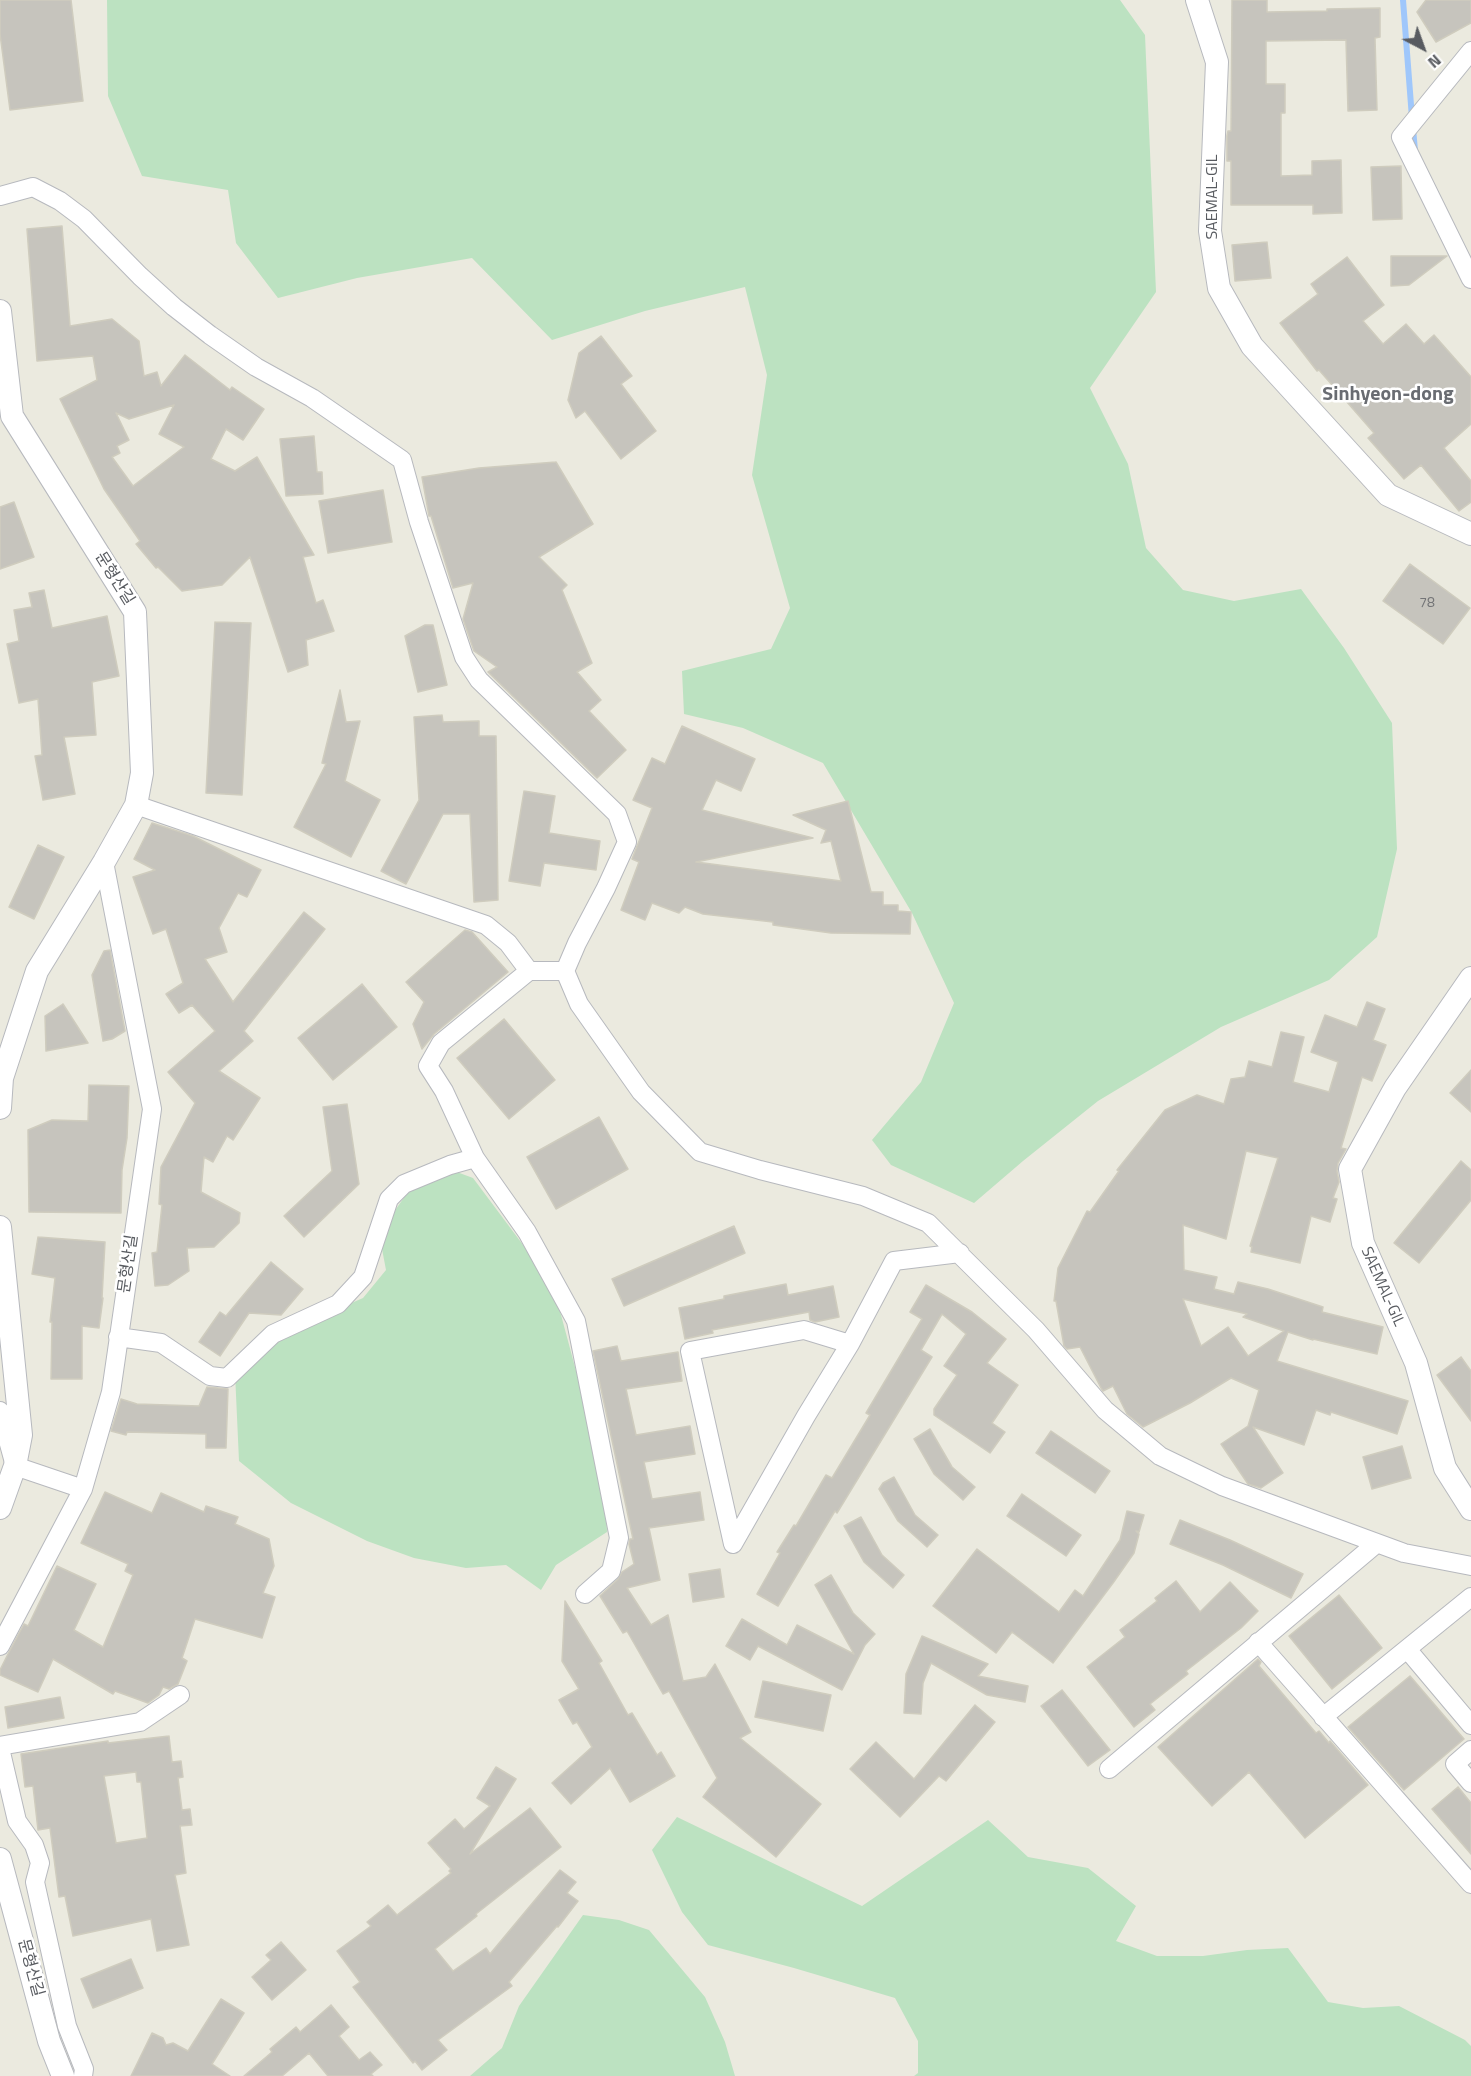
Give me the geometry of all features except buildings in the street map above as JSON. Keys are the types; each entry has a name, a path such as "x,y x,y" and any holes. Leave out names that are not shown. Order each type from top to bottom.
{"street":[{"name":"SAEMAL-GIL","path":"1197,0 1216,62 1210,231 1219,288 1252,346 1388,495 1471,534"},
{"path":"1471,51 1401,137 1471,279"},
{"path":"0,196 33,187 60,201 84,219 174,307 210,335 256,367 312,398 402,460 419,522 464,657 479,680 617,814 627,842 565,971 579,1004 641,1092 700,1152 863,1196 928,1223 1036,1330 1105,1410 1160,1456 1222,1486 1404,1553 1471,1566"},
{"name":"문형산길","path":"0,311 12,416 135,612 142,773 136,805 37,971 2,1078 0,1108"},
{"path":"136,805 486,925 508,943 529,971"},
{"name":"문형산길","path":"0,1646 83,1489 111,1392 152,1109 104,862"},
{"path":"565,971 529,971 441,1043 428,1066 444,1091 475,1158 526,1232 576,1321 619,1538 611,1570 585,1594"},
{"name":"SAEMAL-GIL","path":"1471,978 1395,1088 1350,1169 1363,1243 1416,1363 1445,1468 1471,1509"},
{"path":"118,1337 160,1343 210,1376 228,1378 273,1334 338,1304 363,1277 389,1199 404,1184 450,1165 475,1158"},
{"path":"0,1227 21,1435 15,1467 0,1508"},
{"path":"850,1344 804,1330 690,1351 733,1544 850,1344 894,1261 960,1253"},
{"path":"0,1411 15,1467"},
{"path":"15,1467 83,1489"},
{"path":"1109,1769 1377,1543"},
{"path":"1323,1718 1471,1597"},
{"path":"1258,1642 1471,1884"},
{"path":"1407,1649 1471,1725"},
{"path":"83,2076 84,2069 68,2026 35,1882 40,1863 34,1845 17,1821 0,1747 140,1722 180,1695"},
{"path":"1471,1750 1455,1764 1471,1783"},
{"name":"문형산길","path":"0,1859 49,2041 63,2076"}],"green space":[{"path":"107,0 1120,0 1145,35 1156,292 1090,388 1128,464 1146,548 1183,590 1234,601 1301,589 1344,648 1392,723 1397,849 1377,937 1329,980 1221,1027 1098,1101 974,1203 891,1165 872,1140 921,1082 954,1003 912,913 823,763 743,728 684,714 682,671 771,649 790,608 752,475 767,375 745,287 645,311 552,340 472,258 357,278 278,298 236,243 228,190 142,176 108,96"},
{"path":"446,1168 473,1178 553,1285 605,1479 607,1532 556,1565 541,1590 506,1565 466,1568 414,1558 367,1541 291,1503 239,1461 235,1373 272,1345 324,1315 363,1298 386,1270 379,1233 420,1175"},
{"path":"677,1817 862,1906 988,1820 1028,1857 1088,1868 1136,1906 1116,1941 1157,1956 1203,1956 1247,1950 1288,1948 1328,2002 1363,2008 1399,2006 1465,2040 1471,2046 1471,2076 914,2076 918,2073 918,2041 895,1998 708,1945 682,1912 652,1850"},
{"path":"583,1915 619,1920 649,1930 705,1997 725,2042 735,2076 470,2076 502,2048 519,2006"}],"waterway":[{"path":"1403,0 1412,118"},
{"path":"1413,128 1415,151"}],"district":[{"name":"Sinhyeon-dong","path":"1388,395"}]}
